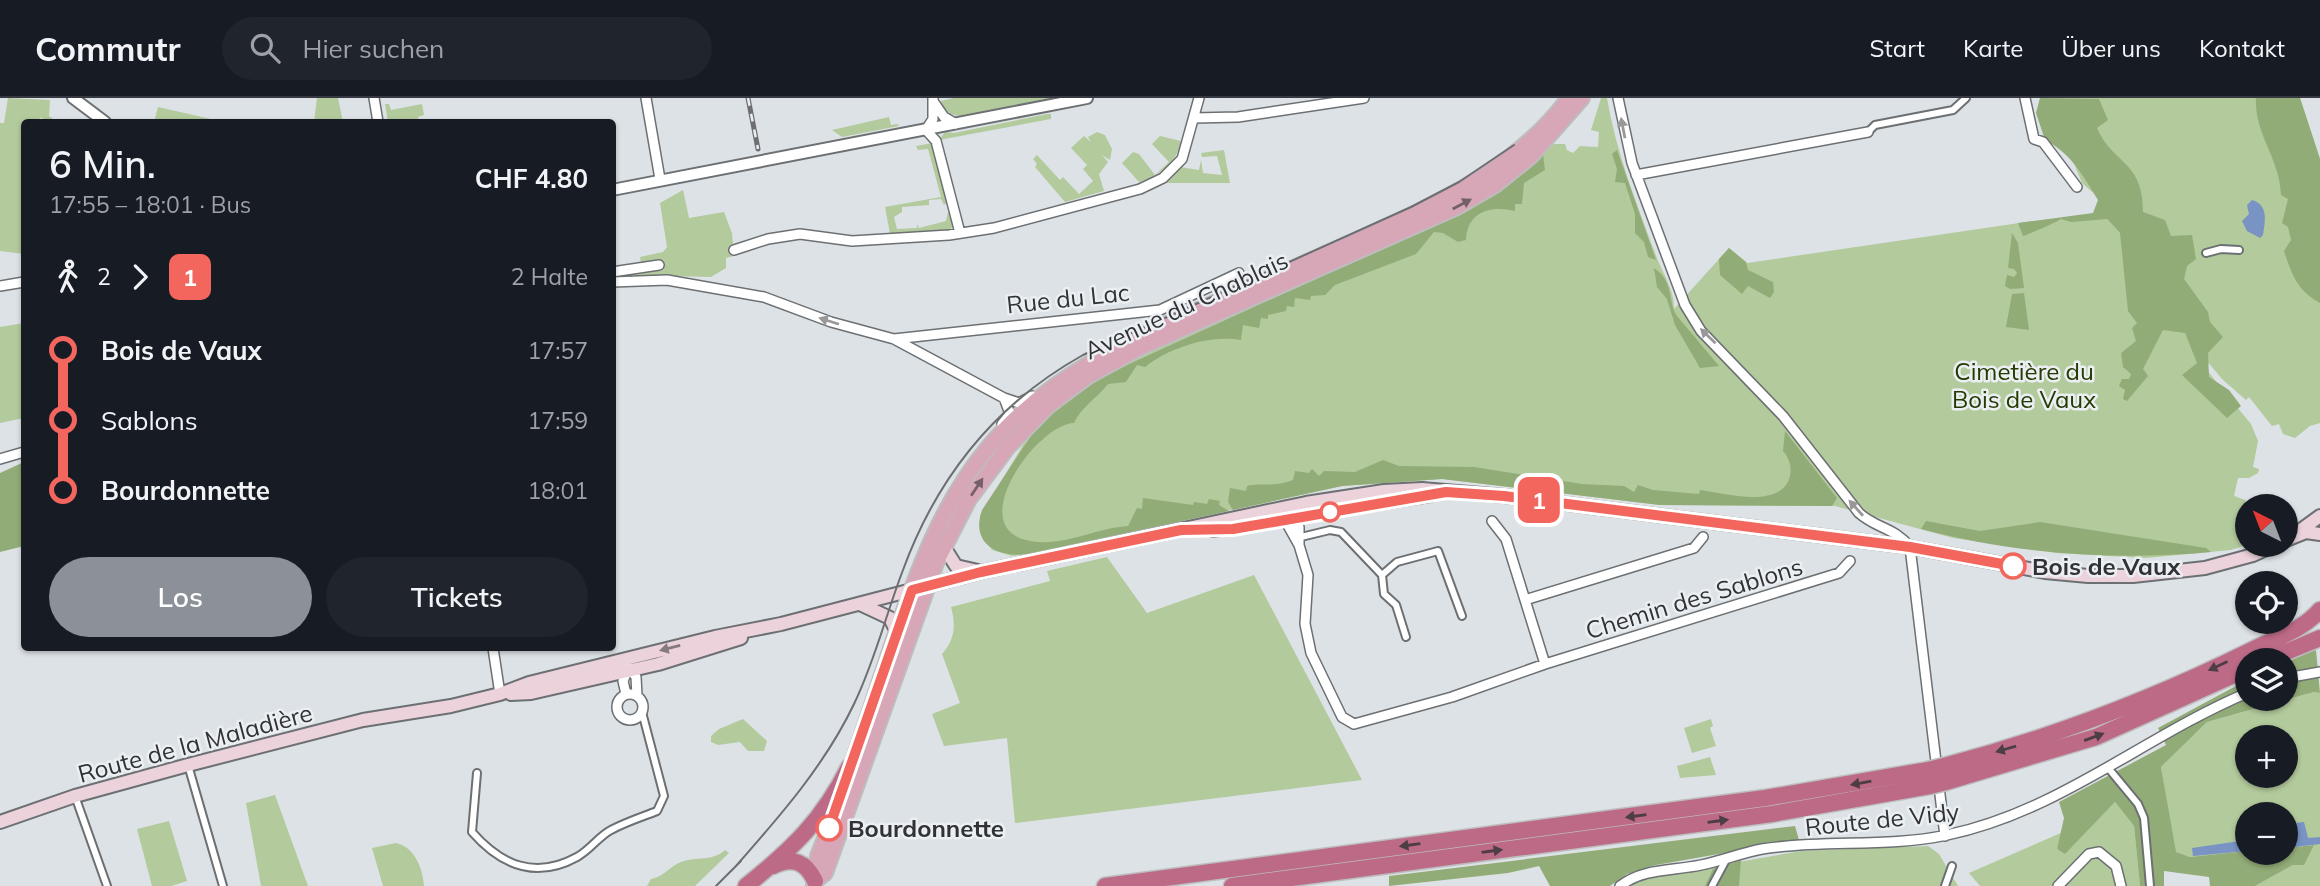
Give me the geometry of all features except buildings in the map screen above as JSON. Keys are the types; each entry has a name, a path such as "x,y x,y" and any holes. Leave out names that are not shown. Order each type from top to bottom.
{"highway":[{"path":"1105,886 1937,776 2137,703 2295,630 2320,610"},
{"path":"2297,648 2320,639"},
{"path":"1232,886 1772,814 2096,737 2235,674"},
{"path":"746,886 819,819 849,767"},
{"path":"766,870 783,861 796,861 810,870 814,884"}],"main road":[{"name":"Avenue du Chablais","path":"814,884 814,868 912,590 948,508 986,450 1041,396 1087,363 1165,324 1405,219 1449,196 1516,152 1569,98"},
{"name":"Avenue du Chablais","path":"814,884 827,869 944,547 969,499 1007,448 1048,406 1088,376 1141,347 1466,202 1531,156 1582,98"},
{"path":"1231,525 1324,500 1384,491 1422,489 1517,497 1910,547 2045,572 2133,576 2230,563 2245,557"},
{"path":"1231,525 1290,522 1307,516 1446,492"},
{"path":"2298,532 2320,516"},
{"name":"Route de la Maladière","path":"0,822 75,796 363,720 403,715 500,694 528,683 627,664 981,572 1181,530 1231,525"},
{"path":"2298,535 2306,532 2320,534"},
{"path":"944,547 956,566 981,572"},
{"path":"860,604 890,618 897,632"}],"street":[{"path":"73,98 91,119"},
{"path":"374,98 378,119"},
{"path":"646,98 660,179"},
{"path":"616,189 1087,98"},
{"path":"734,250 768,239 800,234 841,240 891,241 960,233 1009,224 1150,186 1182,159 1199,98"},
{"path":"1194,118 1238,117 1364,98"},
{"path":"1618,98 1624,137 1636,175 1682,301 1701,331 1776,408 1859,513 1877,526 1899,534 1910,547 1945,836"},
{"path":"1636,175 1868,132 1875,125 1954,110 1966,98"},
{"path":"2025,98 2034,139 2043,142 2077,187"},
{"path":"926,130 933,119 933,99"},
{"path":"933,99 944,117 957,124"},
{"path":"936,141 942,127"},
{"path":"926,130 936,141 960,233"},
{"path":"2206,253 2221,249 2239,250"},
{"path":"616,271 659,265"},
{"name":"Rue du Lac","path":"894,340 1160,310 1239,274"},
{"name":"Rue du Lac","path":"616,282 651,279 764,297 831,323 894,340 1004,398"},
{"path":"0,286 21,282"},
{"path":"1004,398 1025,402 1060,375 1087,363"},
{"path":"986,450 992,435 1010,414 1004,398"},
{"path":"0,459 21,453"},
{"path":"1384,491 1364,499 1294,512 1290,522 1300,541 1330,530 1341,533 1382,575 1384,594 1396,604 1406,636"},
{"path":"1492,521 1506,539 1545,664"},
{"path":"1525,600 1694,548 1703,537"},
{"name":"Chemin des Sablons","path":"1300,541 1308,575 1306,624 1311,653 1335,705 1349,722 1366,723 1545,664 1839,573 1850,561"},
{"path":"1382,575 1397,562 1438,551 1462,616"},
{"path":"493,651 500,694"},
{"path":"626,694 623,681 627,664"},
{"path":"477,774 472,832 491,854 524,869 547,867 578,857 609,830 657,811 664,796 642,712 643,705 637,696 636,677 627,664"},
{"path":"2298,676 2320,672"},
{"path":"626,694 637,696"},
{"path":"626,694 616,704 622,719 635,720 642,712"},
{"name":"Route de Vidy","path":"1620,886 1643,873 1763,849 1945,836 1997,821 2109,769 2160,737 2235,699"},
{"path":"188,765 223,886"},
{"path":"2109,769 2138,804 2144,818 2150,886"},
{"path":"75,796 107,886"},
{"path":"2058,886 2094,852 2110,860 2118,884"},
{"path":"1712,886 1727,858"},
{"path":"1945,886 1952,866"}],"green space":[{"path":"8,98 50,100 49,116 53,119 21,119 21,254 0,251 0,123 4,123"},
{"path":"317,98 338,98 342,119 314,119"},
{"path":"953,98 1051,98 961,116 948,112 942,105 941,101"},
{"name":"Cimetière du Bois de Vaux","path":"1601,98 1607,98 1627,177 1670,288 1674,309 1729,248 1747,263 2026,222 2102,214 2120,233 2185,333 2196,357 2251,424 2258,441 2253,467 2259,469 2258,473 2249,478 2238,478 2234,496 2235,549 2146,558 2056,553 1953,538 1835,506 1660,505 1442,479 1342,486 1012,556 992,550 982,536 980,516 1023,445 1067,400 1103,376 1161,347 1473,207 1507,186 1554,144 1565,144 1567,150 1573,153 1580,146 1598,147 1599,132 1591,130"},
{"path":"2040,98 2099,99 2108,120 2097,128 2111,150 2138,182 2143,212 2165,220 2171,236 2192,235 2196,259 2187,266 2184,279 2208,312 2210,322 2223,337 2208,353 2209,377 2229,390 2241,406 2227,418 2182,375 2197,363 2185,333 2163,330 2143,369 2148,376 2127,401 2123,399 2125,390 2119,386 2122,379 2129,379 2131,374 2123,367 2121,353 2136,341 2132,328 2137,323 2128,311 2120,233 2107,219 2071,222 2061,219 2023,236 2018,223 2093,213 2098,200 2070,159 2045,140 2036,113"},
{"path":"2047,98 2300,98 2320,159 2320,423 2310,426 2295,438 2283,434 2279,424 2272,426 2249,397 2246,400 2222,379 2206,360 2152,245 2082,183"},
{"path":"2256,98 2300,98 2320,159 2320,303 2296,281 2284,251 2291,240 2288,227 2282,223 2288,199 2281,195 2280,182 2259,123"},
{"path":"385,104 389,104 391,110 422,104 424,115 418,119 388,119"},
{"path":"158,107 211,119 155,119"},
{"path":"1051,114 1051,119 939,140 945,132 954,133"},
{"path":"889,117 891,125 899,126 842,137 832,130"},
{"path":"1097,132 1105,135 1112,149 1110,160 1102,155 1108,162 1099,174 1104,191 1065,202 1035,167 1037,164 1033,159 1037,155 1060,180 1063,177 1079,194 1093,181 1083,169 1087,165 1071,148 1084,136 1091,142 1088,137"},
{"path":"1160,136 1181,141 1176,156 1156,174 1169,162 1152,144"},
{"path":"933,143 947,202 944,205 941,199 929,200 929,205 902,207 902,212 894,217 897,229 917,228 917,224 919,228 946,221 948,212 952,214 953,226 949,231 890,234 885,207 941,197 928,149 918,150 916,146"},
{"path":"1224,150 1230,183 1163,183 1180,167 1199,170 1201,160 1203,173 1222,175 1217,156 1202,157 1201,153"},
{"path":"1617,150 1656,260 1648,257 1644,242 1635,233 1635,214 1625,183 1615,182 1617,169 1612,154"},
{"path":"1133,152 1139,154 1155,175 1139,182 1122,163"},
{"path":"1543,154 1545,170 1524,183 1522,204 1515,204 1515,211 1497,209 1482,212 1471,222 1466,240 1458,242 1443,233 1434,232 1416,254 1335,285 1325,295 1311,296 1310,300 1295,298 1294,307 1287,306 1286,311 1268,315 1268,319 1261,318 1259,328 1243,325 1241,340 1216,339 1178,348 1145,367 1137,365 1126,382 1108,384 1074,423 1059,428 1042,440 1026,457 1013,476 1005,497 1003,516 1009,531 1026,540 1051,542 1128,526 1137,508 1142,509 1143,498 1193,505 1194,502 1207,504 1209,499 1220,501 1219,505 1229,511 1027,554 1006,554 997,551 983,540 979,522 982,510 1040,422 1103,376 1473,207 1507,186"},
{"path":"683,190 689,218 724,212 732,233 734,256 726,258 726,268 711,277 628,275 643,273 640,257 663,252 667,247 660,203"},
{"path":"2012,233 2018,243 2024,288 2010,289 2005,286 2007,275 2014,277 2017,273 2008,268"},
{"path":"1729,248 1746,262 1748,270 1773,282 1774,292 1770,298 1748,286 1742,294 1720,275 1719,259"},
{"path":"1654,268 1661,273 1668,285 1677,316 1719,366 1700,368 1675,325 1667,299 1657,287"},
{"path":"2024,293 2029,330 2006,327 2012,294"},
{"path":"21,324 21,419 0,423 0,327"},
{"path":"1785,431 1837,498 1832,506 1660,505 1442,479 1342,486 1233,510 1228,502 1230,488 1246,491 1247,486 1287,482 1293,480 1295,471 1309,473 1312,469 1319,476 1324,471 1355,472 1383,460 1399,466 1474,467 1582,484 1624,486 1634,492 1638,485 1653,490 1699,494 1700,490 1736,496 1764,496 1776,493 1785,486 1790,476 1790,462 1783,451"},
{"path":"21,463 21,547 0,552 0,473"},
{"path":"1926,521 1980,531 2040,522 2206,548 2211,552 2138,556 2029,550 1921,529"},
{"path":"1107,557 1147,613 1254,575 1362,780 1015,823 1007,738 944,746 932,714 960,703 942,654 950,643 953,632 951,607 1050,581 1047,571"},
{"path":"2316,650 2320,693 2298,696 2298,656"},
{"path":"2235,686 2235,711 2246,711 2207,722 2161,767 2176,852 2190,857 2235,852 2235,865 2293,865 2255,886 2210,886 2209,877 2164,871 2164,886 2140,886 2134,826 2115,802 2065,854 2057,849 2064,818 2059,802 2166,745 2158,728"},
{"path":"2320,693 2320,886 2255,886 2293,865 2298,865 2298,860 2313,845 2298,847 2298,802 2235,802 2235,852 2190,857 2175,852 2161,767 2207,722 2246,711 2298,711 2298,696"},
{"path":"743,719 767,741 764,751 748,751 740,742 718,745 711,742 711,736 719,729"},
{"path":"1711,719 1713,726 1710,728 1716,746 1692,753 1684,728"},
{"path":"1710,757 1716,775 1680,778 1677,766"},
{"path":"275,795 308,886 261,886 246,803"},
{"path":"2115,802 2134,826 2140,886 1980,886 1969,873 2063,832 2057,849 2065,853"},
{"path":"169,821 187,881 171,886 152,886 137,829"},
{"path":"1795,826 1799,840 1656,865 1627,874 1610,886 1550,886 1539,866 1508,873 1389,886 1389,876"},
{"path":"396,843 408,849 417,860 424,886 383,886 372,848"},
{"path":"2314,845 2304,865 2298,865 2298,847"},
{"path":"1928,846 1939,854 1958,886 1628,886 1645,878 1801,851"},
{"path":"725,850 729,853 695,886 647,886 651,879 677,864 715,856"},
{"path":"1741,860 1739,886 1705,886 1713,869"}],"water":[{"path":"2252,200 2261,206 2265,214 2263,235 2260,238 2247,231 2242,221 2249,214 2247,205"},
{"path":"2304,822 2308,838 2320,837 2320,844 2298,847 2298,823"},
{"path":"2235,842 2235,852 2193,856 2192,848"}],"tram line":[{"path":"736,866 801,789 830,748 868,671 897,587 933,504 973,446 997,420 1052,374 1083,355 1411,207 1459,182 1514,145"},
{"path":"716,886 741,861"}],"railway":[{"path":"748,98 758,149"}],"bus line":[{"name":"1","path":"829,828 912,590 981,572 1181,530 1233,529 1446,492 1504,496 1883,543 2013,566"}],"place":[{"name":"Bois de Vaux","path":"2013,566"},
{"name":"Bourdonnette","path":"829,828"}]}
